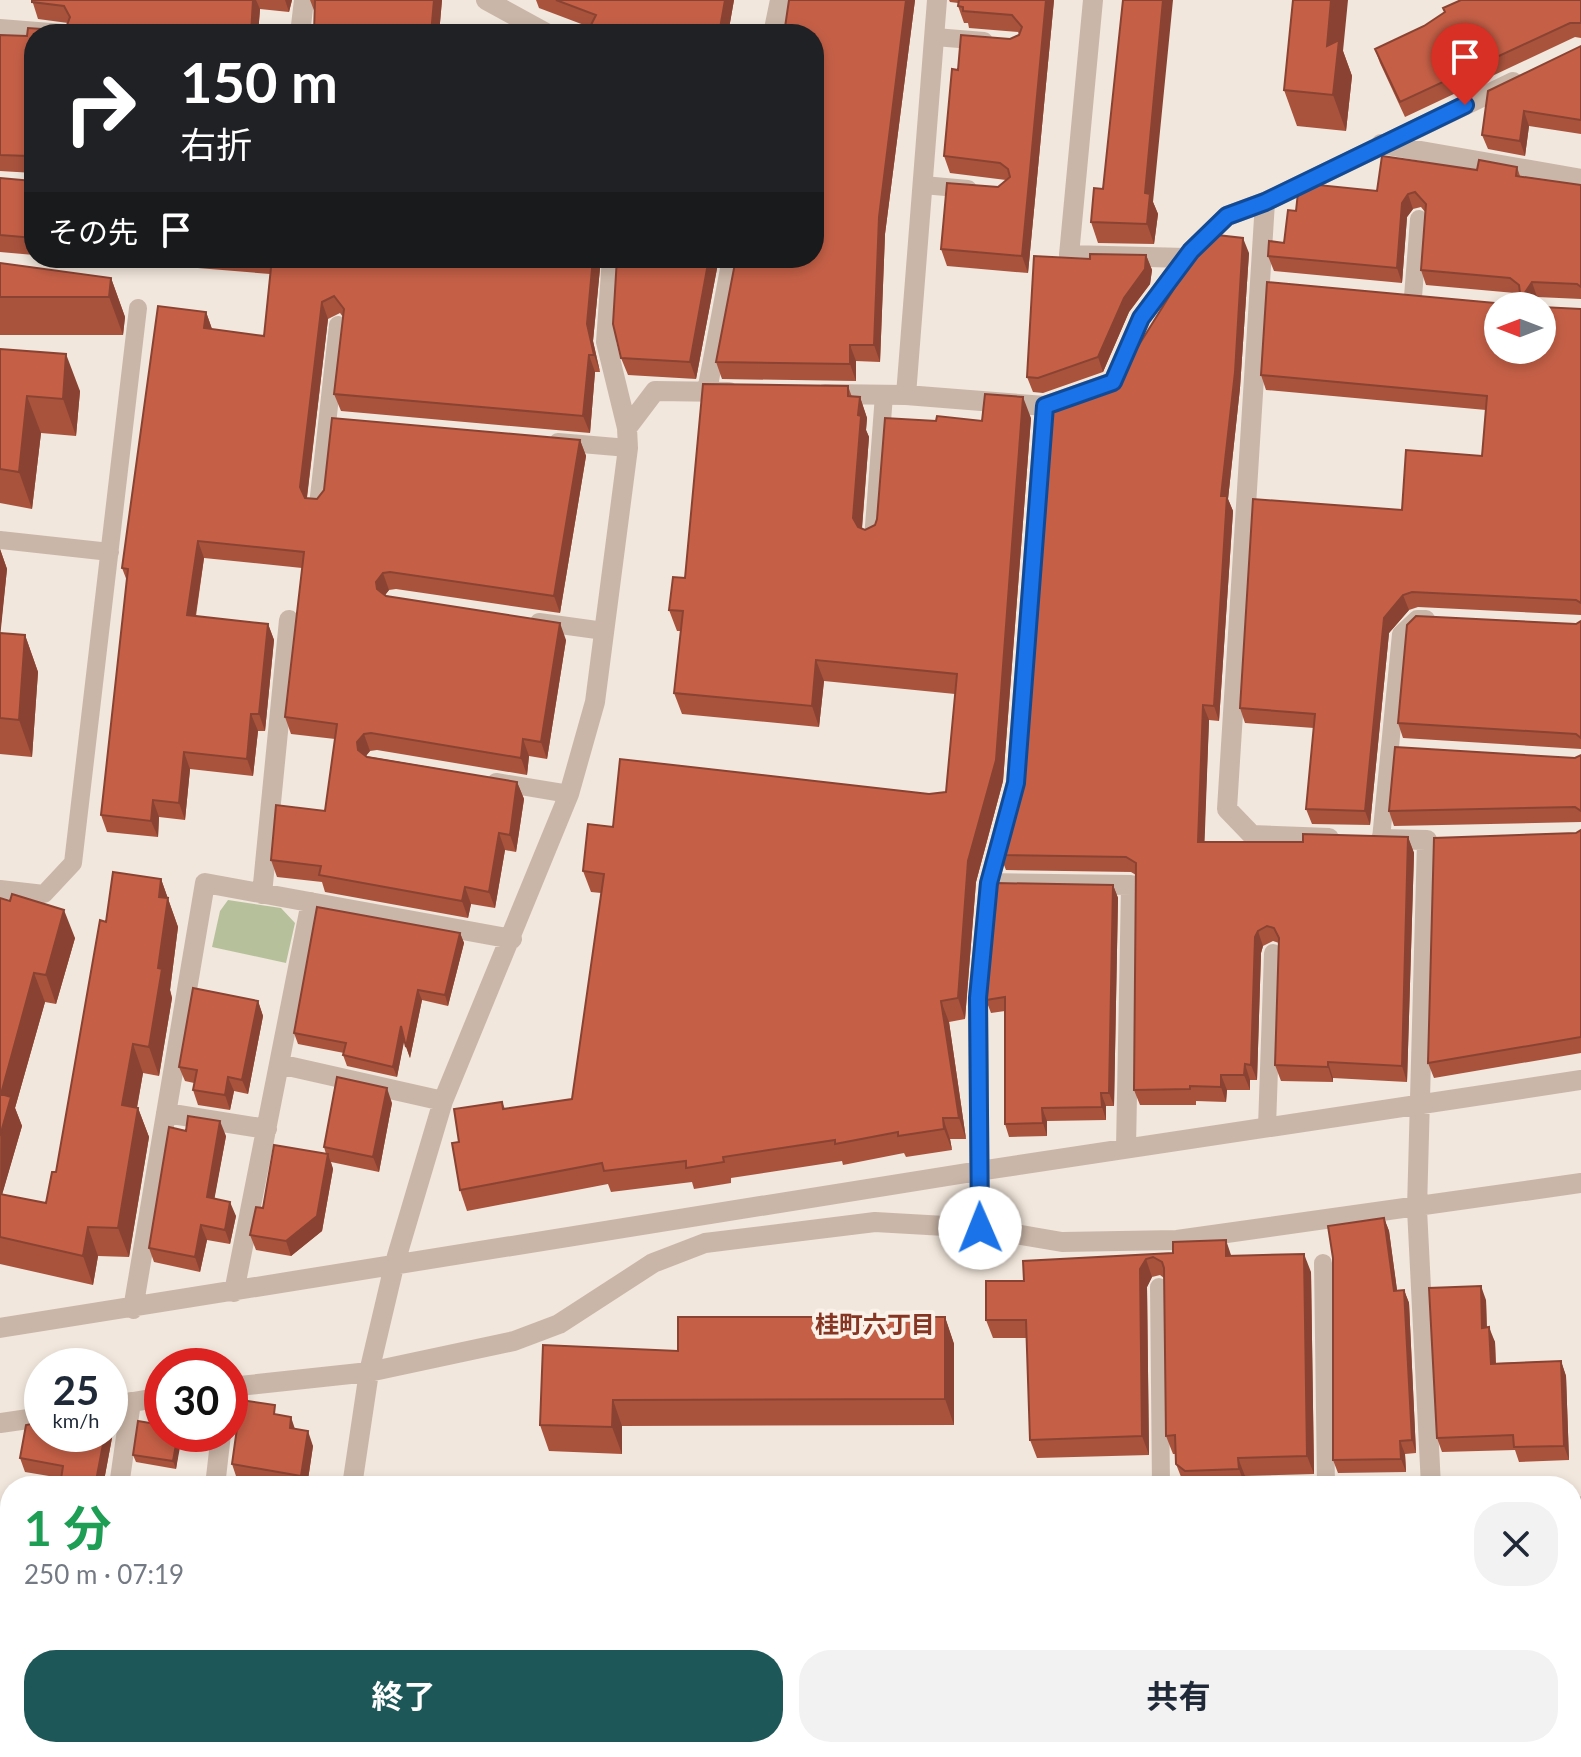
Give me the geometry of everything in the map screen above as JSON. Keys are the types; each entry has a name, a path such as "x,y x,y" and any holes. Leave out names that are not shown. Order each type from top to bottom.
{"street":[{"path":"301,24 304,0"},
{"path":"486,0 530,24"},
{"path":"775,24 780,0"},
{"path":"906,395 937,0"},
{"path":"1093,0 1069,255 1186,258"},
{"path":"0,29 24,31"},
{"path":"810,393 906,395 1045,406 1113,382 1141,318 1186,258 1227,216 1265,202 1531,73"},
{"path":"1381,144 1581,179"},
{"path":"1265,202 1267,284 1227,809 1252,835 1434,840 1417,1209 1430,1476"},
{"path":"353,1476 369,1372 394,1266 443,1101 569,794 595,702 628,438 606,342 611,268"},
{"path":"707,391 730,268"},
{"path":"628,438 655,391 751,392"},
{"path":"980,1228 978,998 989,883 1016,783 1045,406"},
{"path":"262,894 289,620"},
{"path":"133,1309 205,883 512,939"},
{"path":"989,883 1131,885 1126,1148"},
{"path":"234,1292 311,902"},
{"path":"279,1064 443,1101"},
{"path":"0,1328 979,1171 1581,1080"},
{"path":"166,1113 267,1129"},
{"path":"248,1385 369,1372 514,1341 559,1324 653,1263 705,1243 875,1222 980,1228 1062,1242 1177,1240 1417,1209 1581,1183"},
{"path":"128,1403 144,1400"},
{"path":"120,1476 131,1402"},
{"path":"0,1423 24,1420"},
{"path":"216,1476 219,1452"}],"lane":[{"path":"935,37 1002,43"},
{"path":"923,185 991,191"},
{"path":"1413,297 1419,219"},
{"path":"0,889 44,894 73,863 138,308"},
{"path":"318,505 336,422 338,325"},
{"path":"873,539 884,395"},
{"path":"533,439 628,438"},
{"path":"0,540 110,552"},
{"path":"514,618 604,631"},
{"path":"1366,839 1397,750 1401,634 1417,619 1447,620"},
{"path":"480,779 569,794"},
{"path":"1267,1127 1273,953"},
{"path":"1323,1263 1326,1476"},
{"path":"1159,1287 1161,1476"}],"green space":[{"path":"228,900 281,908 295,923 286,963 212,947 220,911"}],"building":[{"path":"253,0 252,24 67,24 70,17 64,6 32,2"},
{"path":"315,0 434,0 432,24 314,24"},
{"path":"556,0 725,0 721,24 592,24 596,15"},
{"path":"789,0 906,0 879,217 874,345 850,345 850,364 716,362 734,268 824,268 824,24 785,24"},
{"path":"959,0 1046,0 1022,256 941,249 947,183 998,187 1010,177 1008,169 1000,163 944,156 952,69 958,70 961,35 1010,39 1019,35 1022,27 1012,15 963,11 963,7 958,6"},
{"path":"1123,0 1163,0 1145,193 1150,194 1147,224 1091,222 1094,188 1103,189"},
{"path":"1293,0 1331,0 1327,46 1339,40 1333,95 1284,90"},
{"path":"1461,0 1581,0 1581,23 1570,23 1400,102 1375,49 1424,26 1445,12 1443,8"},
{"path":"0,35 24,36 24,156 0,155"},
{"path":"1581,46 1581,120 1524,111 1520,141 1482,135 1488,91"},
{"path":"1382,156 1477,170 1479,160 1517,167 1516,176 1581,185 1581,287 1577,284 1532,282 1525,292 1520,292 1519,285 1510,278 1421,270 1426,204 1415,192 1408,194 1402,203 1397,268 1268,256 1269,241 1284,243 1288,210 1296,211 1299,183 1377,191"},
{"path":"0,178 24,180 24,237 0,235"},
{"path":"1208,234 1243,238 1235,372 1221,496 1227,496 1214,706 1203,705 1198,842 1303,842 1303,834 1408,837 1402,1066 1328,1062 1328,1067 1275,1065 1279,938 1274,928 1267,926 1255,937 1251,1065 1245,1064 1244,1075 1221,1075 1221,1087 1134,1090 1136,863 1126,857 1000,855 1023,769 1052,400 1117,376 1139,328 1137,348"},
{"path":"1090,254 1146,255 1145,269 1124,298 1098,357 1038,378 1027,377 1034,256 1090,259"},
{"path":"0,263 111,278 109,297 0,297"},
{"path":"271,268 592,268 587,324 594,355 589,355 583,416 334,394 344,309 334,296 322,302 300,487 305,498 317,499 324,490 332,418 580,440 554,596 390,572 383,573 376,582 377,589 386,596 560,623 541,742 523,739 521,758 371,733 364,734 357,742 358,750 367,757 517,782 510,835 499,833 489,892 465,887 462,901 319,875 321,866 271,860 276,805 325,811 337,724 285,717 304,552 198,541 187,615 268,624 259,714 251,714 247,759 184,752 179,803 153,800 151,821 101,815 128,569 122,568 158,306 206,312 204,328 264,336"},
{"path":"616,268 707,268 690,362 621,358 613,324"},
{"path":"1267,282 1484,302 1484,364 1556,364 1556,308 1581,309 1581,603 1576,600 1412,592 1403,595 1384,618 1365,811 1306,809 1315,714 1240,708 1253,499 1402,510 1406,450 1482,456 1487,396 1261,375"},
{"path":"0,349 66,354 63,399 27,396 19,472 0,469"},
{"path":"703,384 848,386 848,396 860,397 853,518 858,527 865,530 875,525 877,519 885,418 936,421 937,416 982,421 985,394 1023,397 996,760 968,861 958,998 941,1001 959,1118 943,1118 944,1129 898,1136 898,1132 835,1144 835,1140 723,1157 724,1162 686,1168 686,1161 604,1171 602,1163 460,1190 452,1143 459,1142 454,1109 502,1102 503,1109 572,1099 604,874 583,871 588,824 613,827 620,759 929,794 946,792 957,674 816,660 812,706 674,693 683,611 669,610 673,577 685,578"},
{"path":"1416,616 1576,624 1581,621 1581,738 1576,734 1398,723 1407,625"},
{"path":"0,633 25,635 19,720 0,718"},
{"path":"1395,747 1575,758 1581,755 1581,811 1575,807 1389,811"},
{"path":"1581,830 1581,1037 1428,1063 1434,838 1576,833"},
{"path":"113,872 161,879 159,897 168,898 158,968 162,969 149,1047 133,1044 122,1105 138,1108 118,1228 88,1227 83,1256 0,1237 0,1194 46,1203 52,1172 56,1172 100,920 106,922"},
{"path":"996,883 1113,885 1109,1093 1101,1093 1102,1107 1042,1108 1043,1123 1005,1124 1005,997 986,1000"},
{"path":"12,894 64,910 46,975 34,973 1,1094 11,1097 0,1136 0,898 10,901"},
{"path":"317,907 460,933 445,995 418,990 406,1047 401,1026 393,1067 343,1055 346,1043 294,1033"},
{"path":"193,988 258,1001 242,1080 228,1077 225,1095 193,1090 197,1070 179,1067"},
{"path":"337,1077 387,1088 373,1157 324,1147"},
{"path":"188,1116 220,1121 207,1197 230,1202 225,1230 201,1225 195,1257 149,1248 169,1127 186,1131"},
{"path":"274,1145 328,1154 317,1216 286,1241 250,1235 256,1207 263,1208"},
{"path":"1384,1218 1394,1291 1404,1290 1412,1440 1400,1441 1401,1459 1333,1460 1333,1258 1328,1226"},
{"path":"1226,1240 1226,1256 1304,1254 1307,1456 1238,1458 1239,1469 1185,1471 1176,1464 1175,1435 1166,1436 1164,1268 1162,1262 1153,1257 1146,1259 1140,1269 1142,1436 1030,1440 1026,1320 986,1320 986,1281 1024,1281 1023,1261 1173,1253 1173,1242"},
{"path":"1481,1286 1482,1328 1489,1327 1491,1364 1561,1361 1564,1446 1514,1447 1513,1435 1437,1438 1429,1288"},
{"path":"678,1317 945,1317 945,1399 613,1400 612,1427 540,1425 543,1345 678,1351"},
{"path":"248,1401 275,1405 274,1414 291,1417 290,1428 308,1431 301,1476 232,1464 234,1452 248,1452"},
{"path":"138,1421 144,1422 144,1452 175,1452 173,1461 133,1455"},
{"path":"24,1436 24,1452 102,1452 97,1476 62,1476 63,1466 20,1458"}],"district":[{"name":"桂町六丁目","path":"875,1323"}],"route":[{"path":"980,1228 978,998 989,883 1016,783 1045,406 1113,382 1141,318 1191,251 1227,216 1265,202 1465,105"}]}
